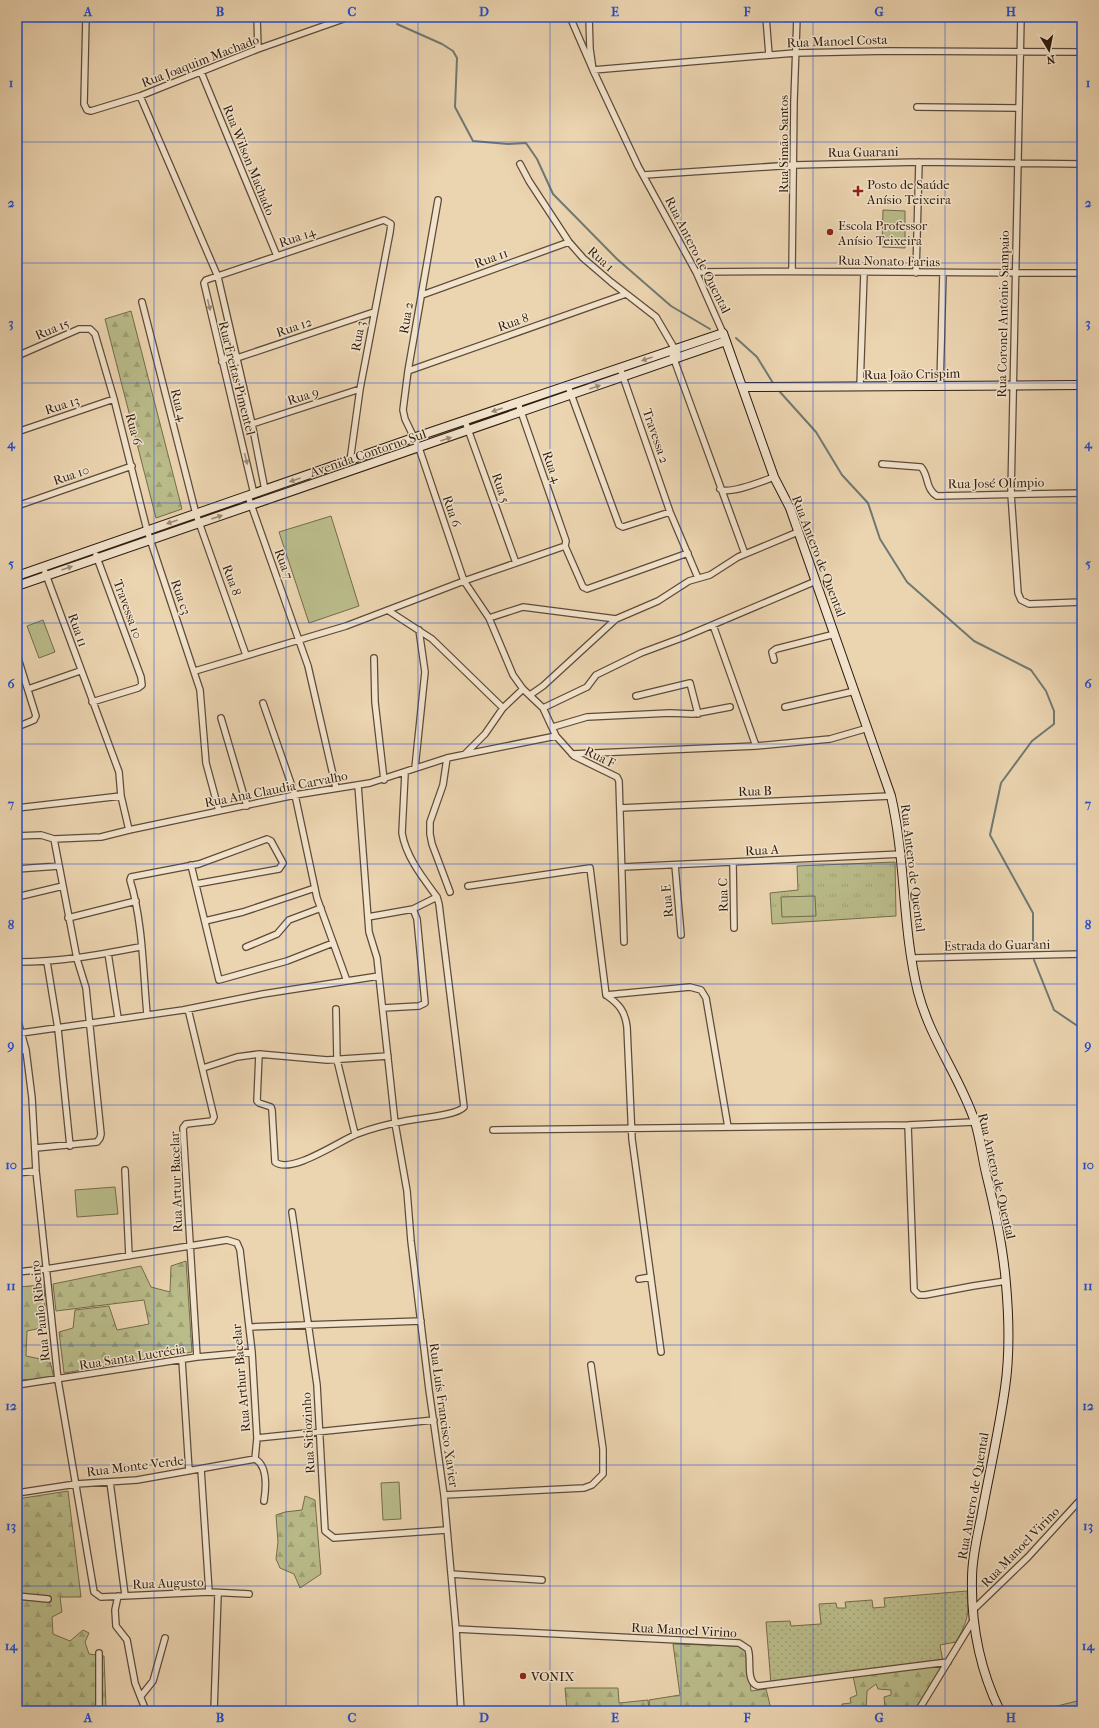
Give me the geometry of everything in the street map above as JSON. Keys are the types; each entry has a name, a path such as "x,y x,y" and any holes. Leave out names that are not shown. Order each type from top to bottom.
{"street":[{"name":"Rua Joaquim Machado","path":"86,17 84,104 87,110 96,110 140,96 258,49 341,18 350,17"},
{"path":"256,17 258,49"},
{"path":"570,17 593,70"},
{"name":"Rua Antero de Quental","path":"589,17 590,48 593,70 644,175 696,272 725,337 774,477 790,508 868,728 891,796 897,821 902,854 912,958 918,990 928,1024 961,1090 974,1122 997,1218 1006,1281 1009,1319 1006,1379 971,1577 974,1614 981,1657 990,1688 1000,1711"},
{"path":"766,17 769,55"},
{"name":"Rua Simão Santos","path":"792,271 797,17"},
{"name":"Rua Coronel Antônio Sampaio","path":"1021,17 1016,163 1011,494 1018,593 1021,600 1030,604 1082,602"},
{"name":"Rua Manoel Costa","path":"593,70 796,53 889,51 1082,52"},
{"name":"Rua Wilson Machado","path":"201,72 277,256"},
{"name":"Rua Freitas Pimentel","path":"140,96 218,277 252,424 265,490"},
{"path":"917,107 1018,108"},
{"path":"916,273 919,162"},
{"name":"Rua Guarani","path":"644,175 794,165 919,162 1082,164"},
{"name":"Rua 1","path":"520,164 529,181 569,242 583,258 656,317 677,359 720,489 745,554"},
{"name":"Rua 2","path":"413,438 404,419 403,410 408,371 438,200"},
{"name":"Rua 14","path":"218,277 384,220"},
{"name":"Rua 3","path":"350,461 360,389 390,232 391,224 384,220"},
{"name":"Rua 11","path":"422,295 569,242"},
{"name":"Rua Nonato Farias","path":"696,272 792,271 864,273 1082,273"},
{"path":"860,386 864,273"},
{"path":"940,385 943,273"},
{"name":"Rua Freitas Pimentel","path":"218,277 206,280 204,286 251,495"},
{"name":"Rua 8","path":"408,371 626,294"},
{"name":"Rua 4","path":"142,302 196,514"},
{"name":"Rua 12","path":"222,362 228,356 237,358 374,312"},
{"name":"Rua 15","path":"17,356 79,329 90,329 95,334"},
{"name":"Rua 6","path":"95,334 132,466 147,530"},
{"name":"Avenida Contorno Sul","path":"17,576 413,438 673,350 725,337"},
{"name":"Avenida Contorno Sul","path":"17,586 624,378 677,359 725,337"},
{"name":"Travessa 2","path":"620,368 670,512 698,578"},
{"name":"Rua João Crispim","path":"743,387 1082,385"},
{"path":"568,386 617,522 620,526 624,527 670,512"},
{"name":"Rua 9","path":"252,424 360,389"},
{"name":"Rua 13","path":"17,432 114,399"},
{"name":"Rua 4","path":"518,403 565,538 567,544 566,546 584,587 587,589 688,554"},
{"name":"Rua 5","path":"465,421 516,563"},
{"name":"Rua 6","path":"413,438 419,448 464,581 489,618"},
{"name":"Rua José Olímpio","path":"882,464 921,467 924,470 928,486 937,496 1082,493"},
{"name":"Rua 10","path":"17,506 132,466"},
{"path":"720,489 724,491 736,489 774,477"},
{"name":"Rua 7","path":"251,495 251,506 308,666 336,788"},
{"name":"Rua 8","path":"196,514 246,655"},
{"name":"Rua c3","path":"147,530 195,671 202,701 206,763 219,811"},
{"path":"530,695 543,686 616,618 658,601 689,581 710,575 745,554 798,532"},
{"path":"195,671 299,638 346,626 389,611 464,581 566,546"},
{"name":"Travessa 10","path":"92,702 142,686 141,677 94,549"},
{"name":"Rua 11","path":"43,566 92,702"},
{"path":"543,708 587,687 596,675 641,653 713,625 816,581"},
{"path":"489,618 523,608 616,618"},
{"path":"389,611 419,630 443,649 503,708"},
{"name":"Rua F","path":"489,618 513,675 523,689 543,708 556,736 572,754 582,762 617,777 620,784 624,942"},
{"path":"713,625 756,746"},
{"path":"415,768 425,672 419,630"},
{"path":"774,660 772,652 776,649 835,634"},
{"path":"17,655 36,716 34,720 17,727"},
{"path":"374,658 375,702 384,780"},
{"path":"28,689 80,671"},
{"path":"636,696 690,683 698,714"},
{"path":"465,754 485,734 503,708 523,689"},
{"path":"785,707 855,691"},
{"path":"92,702 119,772 121,796 129,830"},
{"path":"263,703 295,796 315,888 321,908 347,981"},
{"path":"553,727 587,717 698,714 730,707"},
{"path":"221,718 247,806"},
{"path":"572,754 756,746 830,739 868,728"},
{"name":"Rua Ana Claudia Carvalho","path":"17,836 41,835 54,839 101,837 219,811 384,780 447,758 556,736"},
{"path":"447,758 443,785 433,811 430,828 432,844 450,892"},
{"path":"259,1054 257,1099 259,1103 270,1107 273,1112 276,1163 280,1165 295,1163 309,1158 355,1134 395,1123 456,1112 464,1107 444,929 437,897 412,861 403,842 402,833 405,773"},
{"name":"Rua Luís Francisco Xavier","path":"358,785 369,932 377,958 395,1123 407,1191 429,1390 444,1496 456,1629 461,1711"},
{"path":"17,808 121,796"},
{"name":"Rua B","path":"620,808 891,796"},
{"path":"36,1148 70,1146 97,1142 100,1138 86,988 77,959 68,918 54,839"},
{"path":"147,1014 136,901 130,880 131,877 191,865 267,839 271,841 283,863 279,869 196,884"},
{"name":"Rua A","path":"623,866 675,865 902,854"},
{"name":"Rua C","path":"733,862 734,928"},
{"path":"191,865 219,980 287,961 333,943"},
{"name":"Rua E","path":"675,865 681,935"},
{"path":"17,869 59,866"},
{"path":"468,886 590,868 606,995 621,1009 626,1021 632,1139 662,1352"},
{"path":"17,897 63,886"},
{"path":"205,922 243,912 315,888"},
{"path":"368,917 413,908 437,897"},
{"path":"68,918 136,901"},
{"path":"246,947 277,934 289,920 321,908"},
{"path":"383,1008 419,1006 425,1003 417,919 413,908"},
{"path":"17,962 47,962 77,959 140,947"},
{"path":"108,953 118,1018"},
{"name":"Estrada do Guarani","path":"912,958 1082,954"},
{"path":"47,962 57,1026 70,1146"},
{"path":"21,1033 57,1026 90,1024 118,1018 188,1009 263,994 379,976"},
{"path":"606,995 690,987 701,990 706,998 728,1127"},
{"name":"Rua Artur Bacelar","path":"188,1009 203,1068 213,1119 207,1122 186,1124 183,1128 198,1357"},
{"path":"336,1009 337,1060 355,1134"},
{"name":"Rua Paulo Ribeiro","path":"17,1018 26,1050 36,1148 36,1171 58,1380 86,1541 91,1586 94,1592 101,1597"},
{"path":"17,1051 26,1050"},
{"path":"203,1068 237,1057 259,1054 337,1060 388,1056"},
{"path":"493,1130 908,1125 974,1122"},
{"path":"908,1125 914,1290 919,1295 925,1295 1006,1281"},
{"path":"125,1170 129,1256"},
{"path":"17,1173 36,1171"},
{"name":"Rua Sitiozinho","path":"292,1212 307,1325 317,1385 318,1433 324,1526 329,1535 334,1538 446,1530"},
{"name":"Rua Arthur Bacelar","path":"190,1247 233,1241 237,1243 240,1250 252,1352 257,1438 254,1459"},
{"path":"17,1272 190,1247"},
{"path":"639,1279 651,1277"},
{"path":"249,1327 421,1321"},
{"name":"Rua Santa Lucrécia","path":"17,1385 58,1380 198,1357 252,1352"},
{"path":"182,1360 189,1471"},
{"path":"444,1496 584,1488 592,1485 603,1474 603,1449 591,1365"},
{"path":"257,1438 434,1420"},
{"path":"254,1459 262,1464 266,1485 264,1501"},
{"name":"Rua Monte Verde","path":"17,1493 76,1484 137,1480 254,1459"},
{"path":"201,1469 209,1592"},
{"path":"110,1482 125,1595"},
{"name":"Rua Manoel Virino","path":"918,1711 948,1662 974,1614 1082,1498"},
{"path":"451,1574 542,1580"},
{"name":"Rua Augusto","path":"101,1597 209,1592 236,1595 249,1594"},
{"path":"214,1711 218,1594"},
{"path":"17,1596 48,1599"},
{"path":"118,1596 115,1610 116,1626 127,1640 135,1683 146,1711"},
{"name":"Rua Manoel Virino","path":"456,1629 739,1643 748,1649 751,1680 754,1685 758,1686 948,1662"},
{"path":"141,1696 153,1681 165,1638"},
{"path":"99,1653 99,1711"}],"green space":[{"path":"883,210 905,211 905,248 882,247"},
{"path":"131,311 182,509 156,518 105,319"},
{"path":"331,516 359,606 309,623 279,532"},
{"path":"43,620 55,652 39,658 27,626"},
{"path":"895,862 896,916 772,924 770,893 798,890 797,866"},
{"path":"815,896 816,916 782,917 781,897"},
{"path":"115,1187 118,1214 77,1217 75,1190"},
{"path":"186,1261 192,1352 64,1373 59,1332 73,1328 75,1310 109,1306 117,1330 149,1324 144,1300 56,1311 53,1284 141,1266 151,1287 170,1292 171,1266"},
{"path":"44,1285 46,1327 27,1331 26,1356 50,1361 54,1379 17,1380 17,1287"},
{"path":"399,1482 401,1519 383,1520 381,1483"},
{"path":"68,1491 81,1597 60,1597 62,1612 52,1617 53,1634 70,1641 83,1630 89,1633 85,1642 89,1654 104,1656 106,1708 123,1706 122,1711 17,1711 17,1499"},
{"path":"305,1496 315,1500 321,1574 300,1588 294,1574 280,1568 276,1559 278,1542 276,1515 285,1512 302,1510"},
{"path":"967,1591 967,1618 956,1642 940,1645 943,1662 771,1684 766,1622 790,1621 791,1626 821,1624 819,1604 836,1603 837,1608 846,1608 845,1602 872,1600 873,1608 885,1607 884,1598"},
{"path":"673,1644 740,1646 746,1651 751,1691 766,1689 771,1709 764,1711 650,1711 649,1700 680,1695"},
{"path":"944,1665 916,1711 873,1711 885,1708 884,1697 891,1695 891,1690 878,1689 876,1684 867,1691 866,1711 843,1711 842,1704 851,1703 850,1698 857,1695 853,1676"},
{"path":"565,1688 618,1688 619,1703 648,1700 649,1711 567,1711"},
{"path":"1081,1700 1082,1711 1054,1711 1053,1707"}],"waterway":[{"path":"397,24 442,44 453,51 457,58 455,107 473,141 508,144 526,143 537,159 553,194 617,259 671,306 710,329"},
{"path":"736,338 757,357 773,383"},
{"path":"780,392 816,432 842,475 868,503 880,539 907,582 974,641 1031,670 1046,691 1054,711 1054,724 1032,741 1001,783 990,835 1033,913 1033,946"},
{"path":"1034,960 1054,1010 1082,1029"}],"place":[{"name":"Posto de Saúde Anísio Teixeira","path":"858,191"},
{"name":"Escola Professor Anísio Teixeira","path":"830,232"},
{"name":"VONIX","path":"523,1676"}]}
